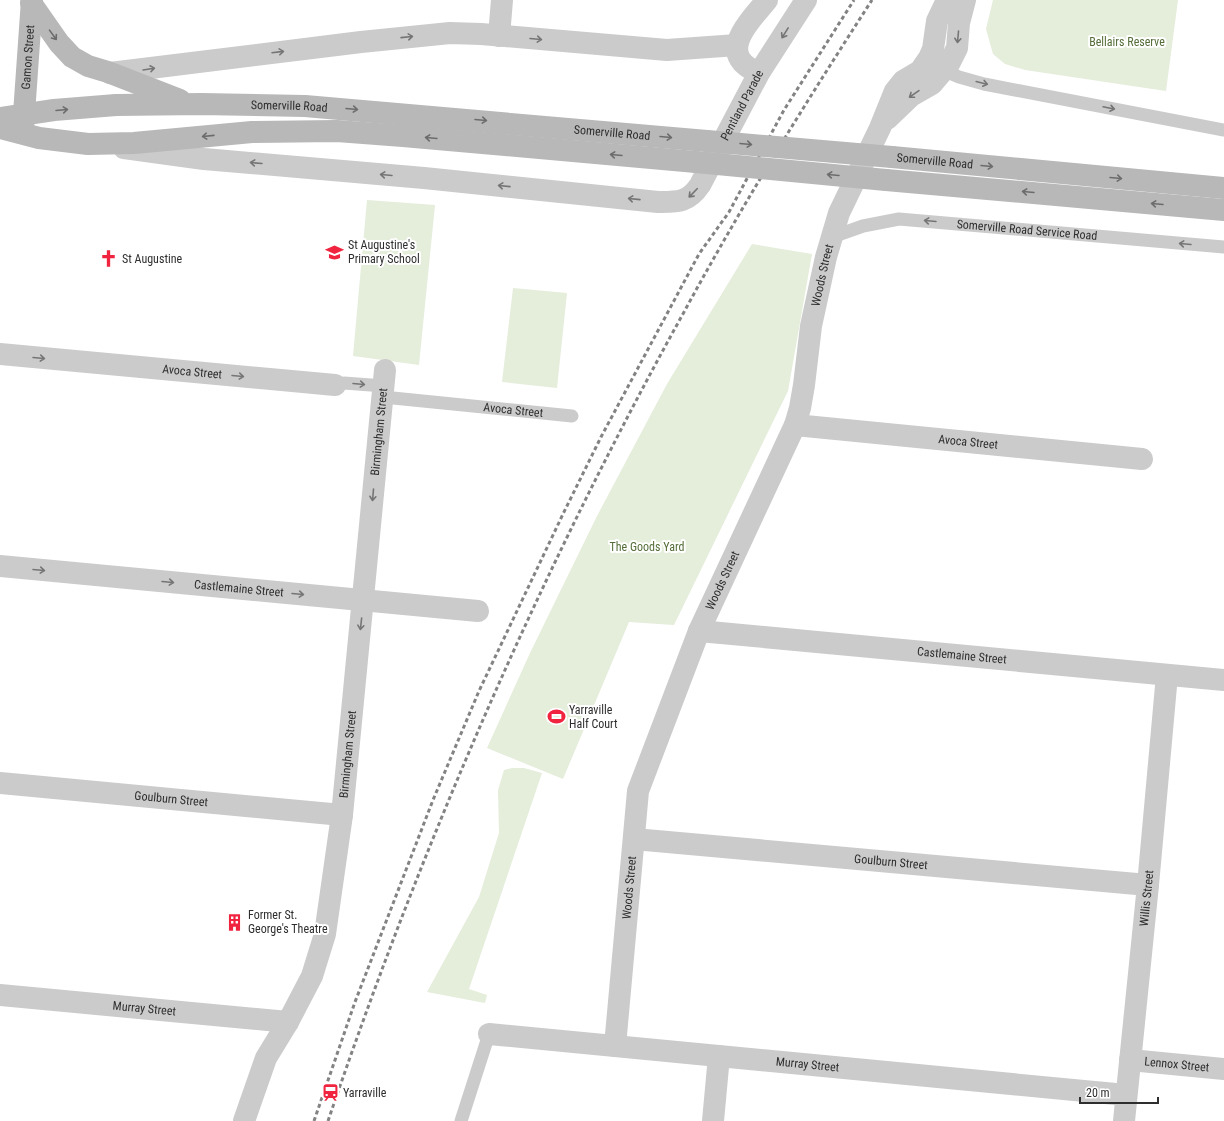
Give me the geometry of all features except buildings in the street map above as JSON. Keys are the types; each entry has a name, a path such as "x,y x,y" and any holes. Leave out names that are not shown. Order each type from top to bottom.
{"main road":[{"path":"32,1 54,36 68,53 77,61 180,100 201,104"},
{"name":"Gamon Street","path":"23,124 32,1"},
{"name":"Somerville Road","path":"0,128 23,124 54,110 116,105 201,104 326,107 1224,188"},
{"name":"Somerville Road","path":"0,118 23,124 49,140 88,144 134,143 252,132 337,132 403,136 1224,210"}],"street":[{"path":"499,36 502,0"},
{"path":"759,73 745,65 739,58 737,46 744,30 767,0"},
{"name":"Pentland Parade","path":"673,202 685,199 692,195 696,190 759,73 806,0"},
{"path":"936,66 933,49 937,21 947,0"},
{"path":"936,66 957,48 965,0"},
{"path":"110,73 189,62 434,34 460,33 667,50 737,46"},
{"name":"Woods Street","path":"615,1046 638,791 699,631 795,425 804,385 812,326 832,237 839,213 880,128 898,86 920,71 936,66"},
{"name":"Somerville Road","path":"88,144 204,159 424,178 658,202 673,202"},
{"name":"Avoca Street","path":"0,354 335,385"},
{"name":"Birmingham Street","path":"244,1121 266,1058 288,1022 312,976 325,934 342,816 384,384"},
{"name":"Avoca Street","path":"795,425 1142,459"},
{"name":"Castlemaine Street","path":"0,566 478,611"},
{"name":"Castlemaine Street","path":"699,631 1224,680"},
{"name":"Willis Street","path":"1124,1121 1148,885 1167,675"},
{"name":"Goulburn Street","path":"0,783 342,816"},
{"name":"Goulburn Street","path":"634,839 1148,885"},
{"name":"Murray Street","path":"0,995 288,1022"},
{"name":"Murray Street","path":"489,1034 1126,1095"},
{"path":"713,1121 719,1056"},
{"name":"Lennox Street","path":"1130,1060 1224,1069"}],"lane":[{"path":"936,66 959,77 984,84 1224,130"},
{"name":"Somerville Road Service Road","path":"832,237 863,226 899,219 1224,247"},
{"name":"Avoca Street","path":"335,385 344,383 384,384 572,416"},
{"path":"461,1121 489,1034"}],"green space":[{"name":"Bellairs Reserve","path":"993,0 1178,0 1166,91 1025,70 1005,64 993,54 986,29"},
{"path":"367,200 435,205 419,365 353,356"},
{"name":"The Goods Yard","path":"752,244 812,254 788,391 674,625 629,622 563,779 487,748 530,653 597,516 667,384"},
{"path":"513,288 567,293 557,388 502,382"},
{"path":"524,768 542,773 469,989 487,995 485,1003 427,992 479,897 499,833 498,790 504,770"}],"railway":[{"path":"314,1121 355,1002 433,800 479,691 563,514 601,437 699,254 729,212 784,110 854,0"},
{"path":"328,1121 365,1016 445,810 488,708 581,508 632,409 706,272 799,115 872,0"}],"place":[{"name":"St Augustine's Primary School","path":"335,252"},
{"name":"St Augustine","path":"109,259"},
{"name":"Yarraville Half Court","path":"556,717"},
{"name":"Former St. George's Theatre","path":"235,922"},
{"name":"Yarraville","path":"330,1093"}]}
